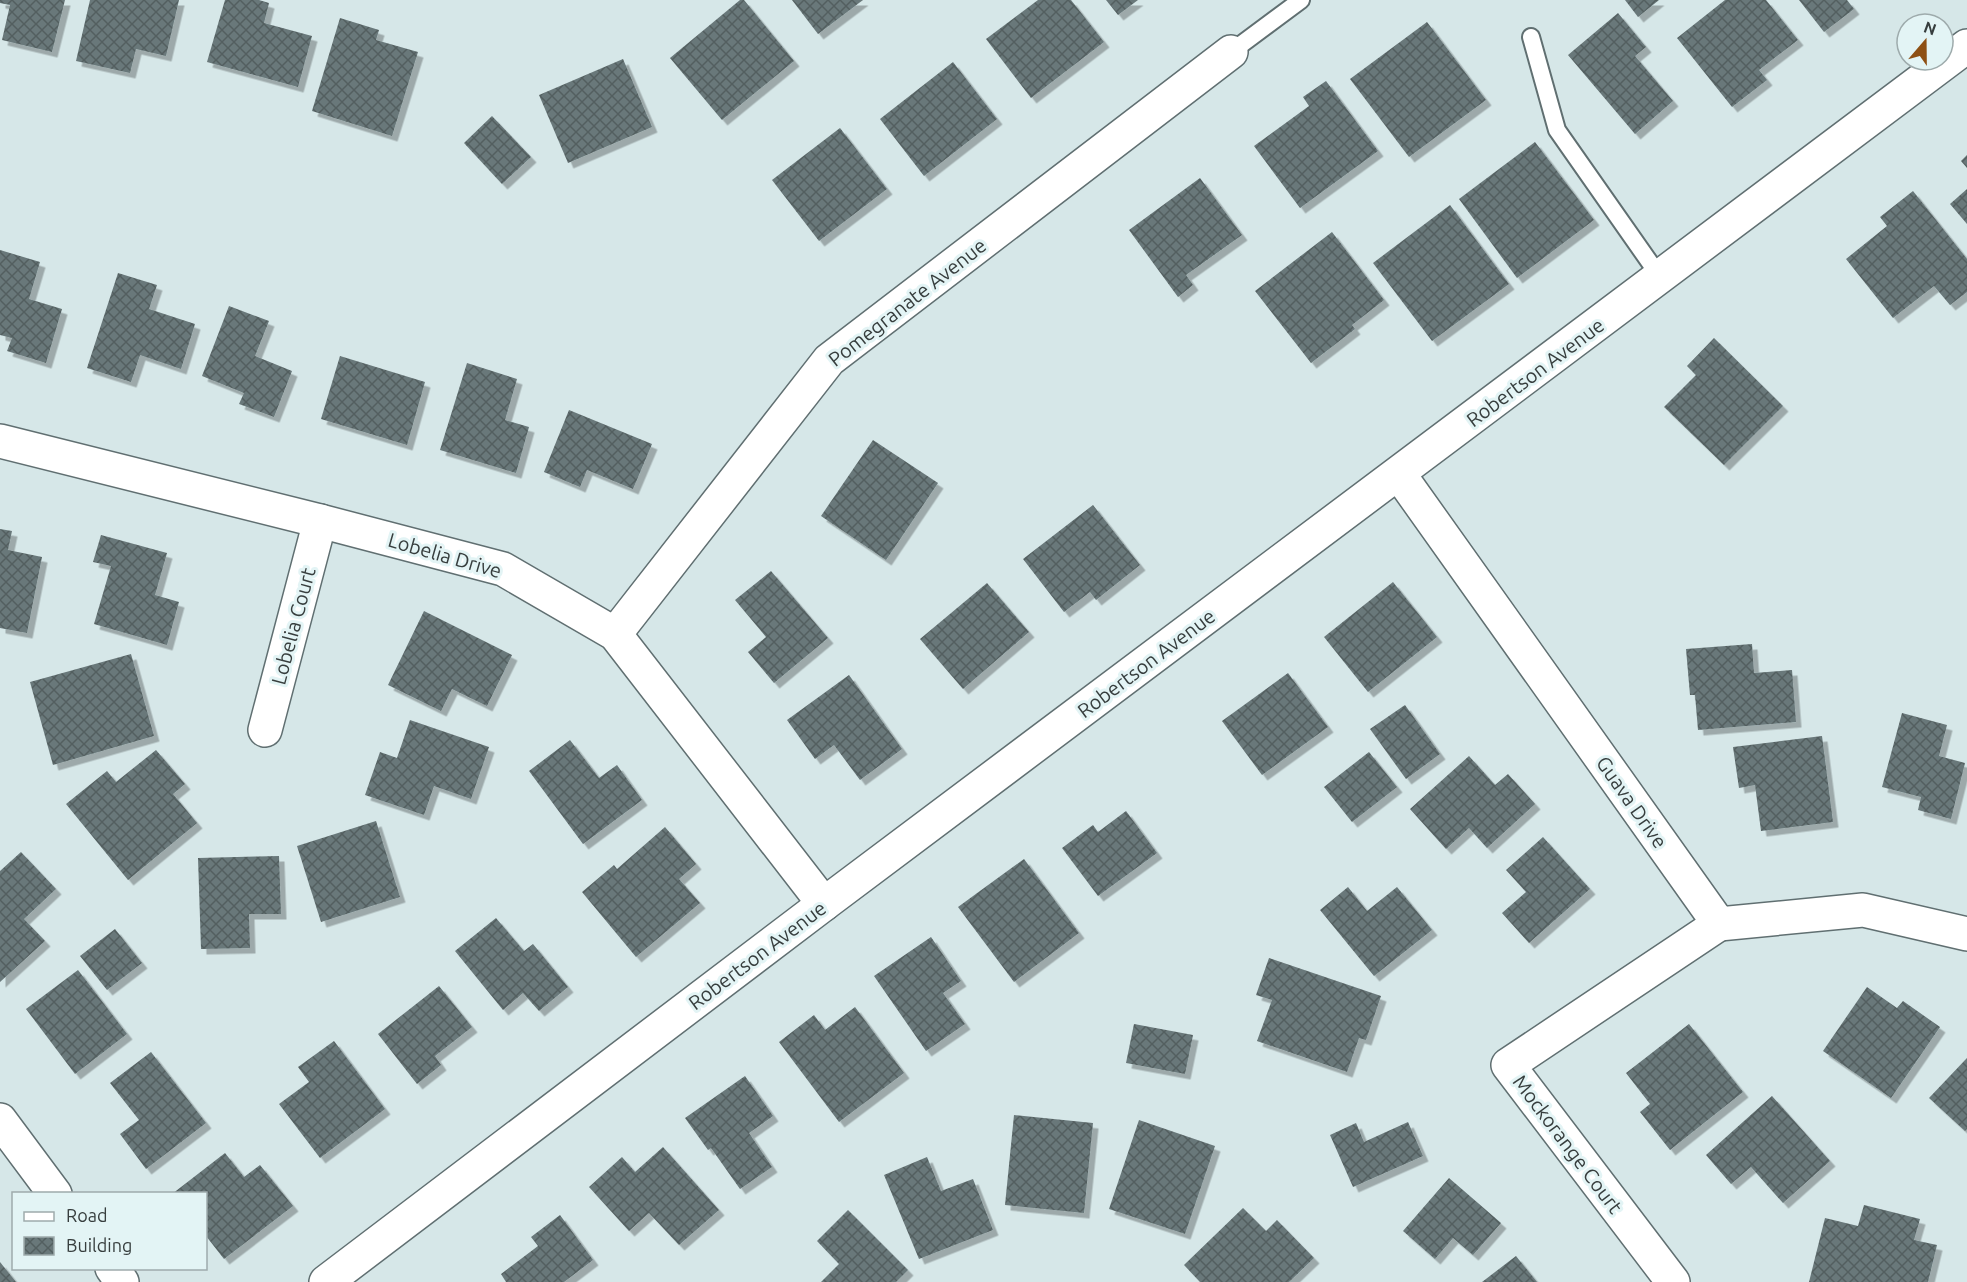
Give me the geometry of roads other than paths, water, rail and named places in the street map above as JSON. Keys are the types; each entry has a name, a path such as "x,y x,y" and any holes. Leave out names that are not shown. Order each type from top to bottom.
{"street":[{"name":"Robertson Avenue","path":"326,1282 824,904 1967,46"},
{"name":"Pomegranate Avenue","path":"615,634 829,360 1231,52"},
{"name":"Lobelia Drive","path":"0,441 503,569 615,634 824,904"},
{"name":"Guava Drive","path":"1399,474 1719,924"},
{"name":"Lobelia Court","path":"265,730 320,521"},
{"path":"1719,924 1863,910 1967,934"},
{"name":"Mockorange Court","path":"1673,1282 1508,1065 1719,924"},
{"path":"0,1120 54,1192"},
{"path":"113,1270 122,1282"}],"lane":[{"path":"1231,52 1301,0"},
{"path":"1531,37 1557,130 1660,277"}]}
